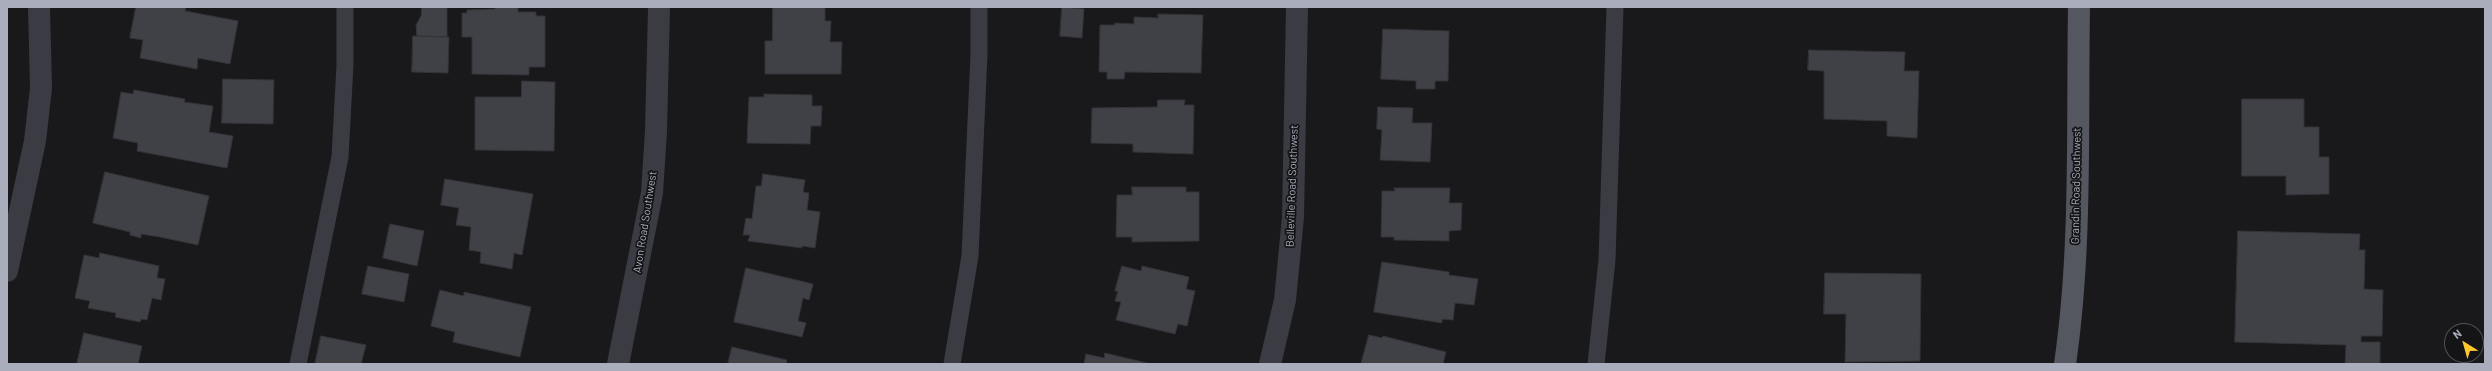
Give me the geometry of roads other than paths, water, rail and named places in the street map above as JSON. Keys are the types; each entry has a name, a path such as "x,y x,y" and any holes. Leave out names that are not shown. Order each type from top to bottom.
{"main road":[{"name":"Grandin Road Southwest","path":"2065,364 2072,318 2079,7"}],"street":[{"path":"7,271 35,141 41,88 39,7"},
{"name":"Avon Road Southwest","path":"618,364 652,193 656,131 659,7"},
{"name":"Belleville Road Southwest","path":"1270,364 1285,300 1293,217 1297,7"}],"lane":[{"path":"298,364 340,157 345,65 345,7"},
{"path":"952,364 970,256 979,54 979,7"},
{"path":"1596,364 1607,260 1615,7"}]}
